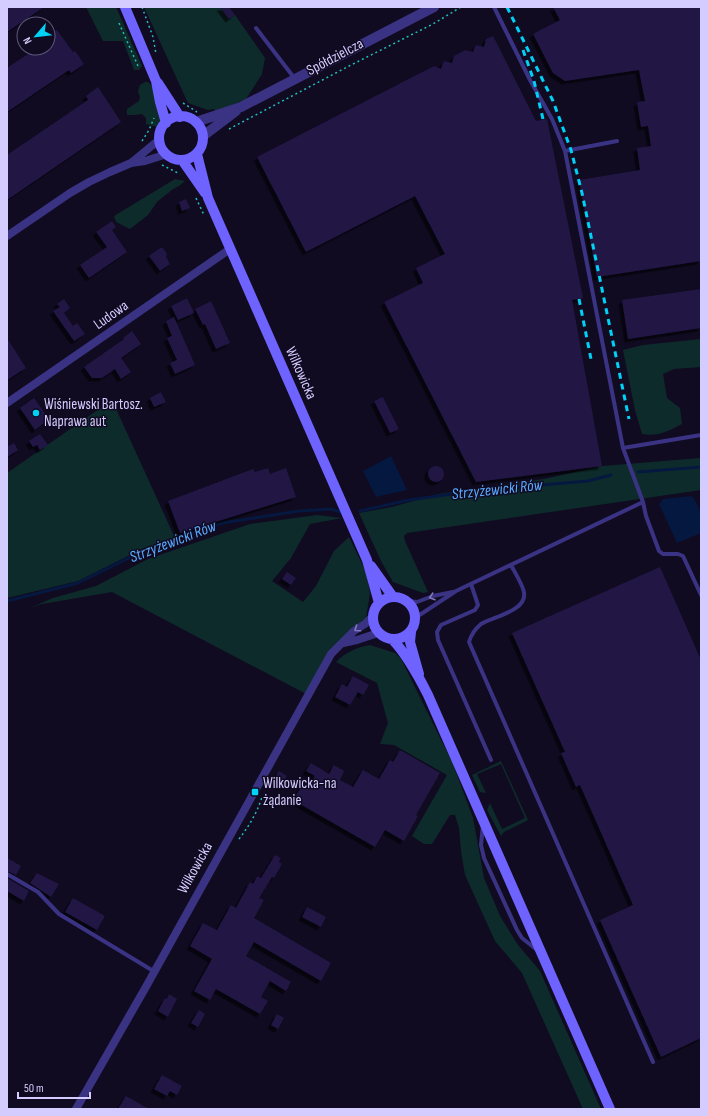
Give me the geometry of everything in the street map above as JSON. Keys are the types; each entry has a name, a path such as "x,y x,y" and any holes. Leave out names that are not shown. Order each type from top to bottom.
{"main road":[{"path":"125,7 156,81 166,123"},
{"path":"156,81 180,117"},
{"path":"180,117 199,118 203,136 202,145 197,154 189,159 182,160 175,159 166,154 162,148 160,139 161,130 166,123 174,118 180,117"},
{"name":"Wilkowicka","path":"197,154 208,198 367,560 378,603"},
{"name":"Wilkowicka","path":"182,160 208,198"},
{"name":"Wilkowicka","path":"367,560 393,597"},
{"path":"421,680 393,640 384,637 378,633 375,628 372,618 374,610 378,603 385,599 398,597 407,601 413,608 415,618 410,642 421,680 610,1109"},
{"path":"393,640 402,638 411,632"}],"street":[{"name":"Spółdzielcza","path":"203,136 241,107 434,7"},
{"name":"Spółdzielcza","path":"199,118 241,107"},
{"path":"131,164 160,139"},
{"path":"7,236 70,193 110,172 166,154"},
{"name":"Ludowa","path":"7,403 230,250"},
{"name":"Wilkowicka","path":"76,1109 155,972 331,654 354,631 372,618"},
{"path":"343,643 378,633"}],"lane":[{"path":"494,7 530,80 552,119 565,151 623,448 643,502 646,516 659,550 662,554 678,554 683,556 701,595"},
{"path":"256,28 295,79"},
{"path":"565,151 616,141"},
{"path":"623,448 701,435"},
{"path":"415,618 456,591 643,502"},
{"path":"511,565 524,594 523,601 517,608 481,624 471,634 469,642 653,1062"},
{"path":"471,584 478,605 475,610 441,625 437,632 438,640 491,760"},
{"path":"407,601 417,602 433,596 456,591"},
{"path":"7,874 38,892 59,914 155,972"}],"path":[{"path":"142,7 153,38 157,58"},
{"name":"Spółdzielcza","path":"230,129 351,65 433,24 461,7"},
{"path":"118,23 140,71"},
{"path":"180,102 199,118"},
{"path":"141,143 149,130 154,116"},
{"path":"160,164 184,176"},
{"path":"194,195 204,215"}],"green space":[{"path":"86,7 116,7 142,66 139,70 134,70 123,41 103,41"},
{"path":"144,7 220,7 229,19 235,15 265,58 262,74 246,99 216,112 214,109 208,110 188,103"},
{"path":"148,82 155,90 160,103 163,116 162,127 146,124 146,118 142,114 127,115 127,109 139,101 140,97 138,91 140,85"},
{"path":"175,179 185,181 157,202 148,215 130,229 116,222 114,216"},
{"path":"701,339 701,367 674,369 663,374 667,398 680,408 682,424 658,434 642,434 635,410 623,350 643,345"},
{"path":"112,400 175,538 136,552 78,581 7,598 7,473"},
{"path":"701,458 701,490 407,533 404,536 405,541 428,592 423,593 393,582 382,563 359,513 392,507 438,494 544,479 602,466"},
{"path":"317,515 342,518 310,524 291,558 272,581 303,602 316,586 334,551 349,537 366,572 370,593 365,624 343,643 308,695 112,592 42,604 30,608 53,598 96,586 148,559 250,524"},
{"path":"370,645 395,653 401,659 453,764 473,818 484,878 500,916 518,945 540,971 601,1109 583,1109 522,973 495,941 465,875 459,828 455,815 450,815 432,844 424,844 412,836 447,775 394,745 380,744 388,723 377,683 336,662 351,651"},
{"path":"501,761 528,820 504,832 501,836 487,810 490,803 502,829 525,818 501,764 477,774 486,793 480,792 472,775"}],"water":[{"path":"391,456 407,490 376,497 363,471"},
{"path":"692,496 700,510 701,533 677,543 659,504 663,499"}],"building":[{"path":"7,7 44,7 31,16 16,16 16,26 7,32"},
{"path":"220,7 229,7 235,15 229,19"},
{"path":"553,7 701,7 701,261 597,277 579,180 640,170 637,148 651,146 648,126 641,127 637,102 645,101 639,70 565,81 553,73 533,34 560,20"},
{"path":"56,31 73,52 75,51 84,64 71,73 69,70 7,112 7,68 25,56 56,56"},
{"path":"493,36 536,121 547,119 583,298 572,300 602,466 476,482 384,302 423,283 416,268 445,254 415,196 306,252 257,157 434,66 441,69 444,61 452,63 454,56 465,50 473,52 476,45 484,47 486,39"},
{"path":"98,87 121,122 7,200 7,155 88,100 86,96"},
{"path":"186,199 190,208 182,211 179,202"},
{"path":"112,221 116,227 112,230 127,252 89,278 80,265 107,247 96,232"},
{"path":"160,248 163,248 167,254 166,257 170,264 160,271 149,256"},
{"path":"701,289 701,328 628,339 622,300"},
{"path":"187,298 194,313 178,320 171,306"},
{"path":"64,299 70,308 64,313 73,326 77,323 85,334 74,341 53,311 60,307 57,304"},
{"path":"211,301 230,343 216,349 205,324 203,325 195,309"},
{"path":"174,317 195,365 175,374 170,363 177,360 167,338 172,336 166,321"},
{"path":"132,331 141,344 121,358 131,372 121,379 115,369 102,378 92,378 84,367 124,339 123,338"},
{"path":"7,338 26,368 7,380"},
{"path":"161,392 166,402 154,407 150,398"},
{"path":"383,397 399,429 390,433 374,401"},
{"path":"34,398 49,419 35,430 20,408"},
{"path":"40,434 48,445 40,450 37,445 33,447 29,441"},
{"path":"14,443 18,450 7,457 7,447"},
{"path":"436,466 442,468 444,474 442,480 436,482 430,480 428,474 430,468"},
{"path":"268,468 270,474 286,468 296,497 180,533 168,501 253,469 255,472"},
{"path":"660,567 701,660 701,1038 661,1057 600,920 633,905 580,785 576,787 561,753 565,752 512,633"},
{"path":"287,572 296,578 291,585 282,579"},
{"path":"353,676 369,685 363,695 358,692 350,705 335,697 342,684 347,687"},
{"path":"400,750 440,773 416,815 418,816 404,841 385,830 375,847 293,800 302,786 307,789 315,776 306,771 311,763 329,774 334,765 344,771 340,780 353,787 363,770 379,779 390,760 393,762"},
{"path":"279,771 287,776 281,787 273,782"},
{"path":"275,855 281,858 279,862 282,864 274,878 272,877 259,898 264,900 254,918 331,963 321,981 254,942 246,956 291,982 286,991 270,981 261,997 268,1001 260,1014 216,989 210,1000 194,991 212,959 190,946 203,923 217,930 231,905 236,908 250,882 253,884 257,876 261,878"},
{"path":"7,858 21,866 16,875 7,871"},
{"path":"37,873 59,884 51,897 30,883"},
{"path":"7,878 29,891 24,901 7,891"},
{"path":"73,898 105,916 97,930 65,912"},
{"path":"307,907 326,917 321,927 302,917"},
{"path":"169,994 177,999 168,1017 158,1011"},
{"path":"199,1010 205,1014 198,1027 191,1023"},
{"path":"277,1014 284,1018 278,1029 271,1025"},
{"path":"162,1075 182,1086 177,1095 170,1091 167,1096 154,1089"},
{"path":"126,1096 149,1109 118,1109"}],"waterway":[{"name":"Strzyżewicki Rów","path":"638,472 701,467"},
{"name":"Strzyżewicki Rów","path":"360,511 409,500 473,491 588,481 611,475"},
{"name":"Strzyżewicki Rów","path":"7,601 78,583 137,554 222,523 299,511 331,509 344,513"}],"railway":[{"path":"507,7 553,101 571,150 582,193 629,419"},
{"path":"523,50 534,81 543,119"},
{"path":"579,299 591,359"}],"place":[{"name":"Wiśniewski Bartosz. Naprawa aut","path":"36,413"},
{"name":"Wilkowicka-na żądanie","path":"255,792"}]}
